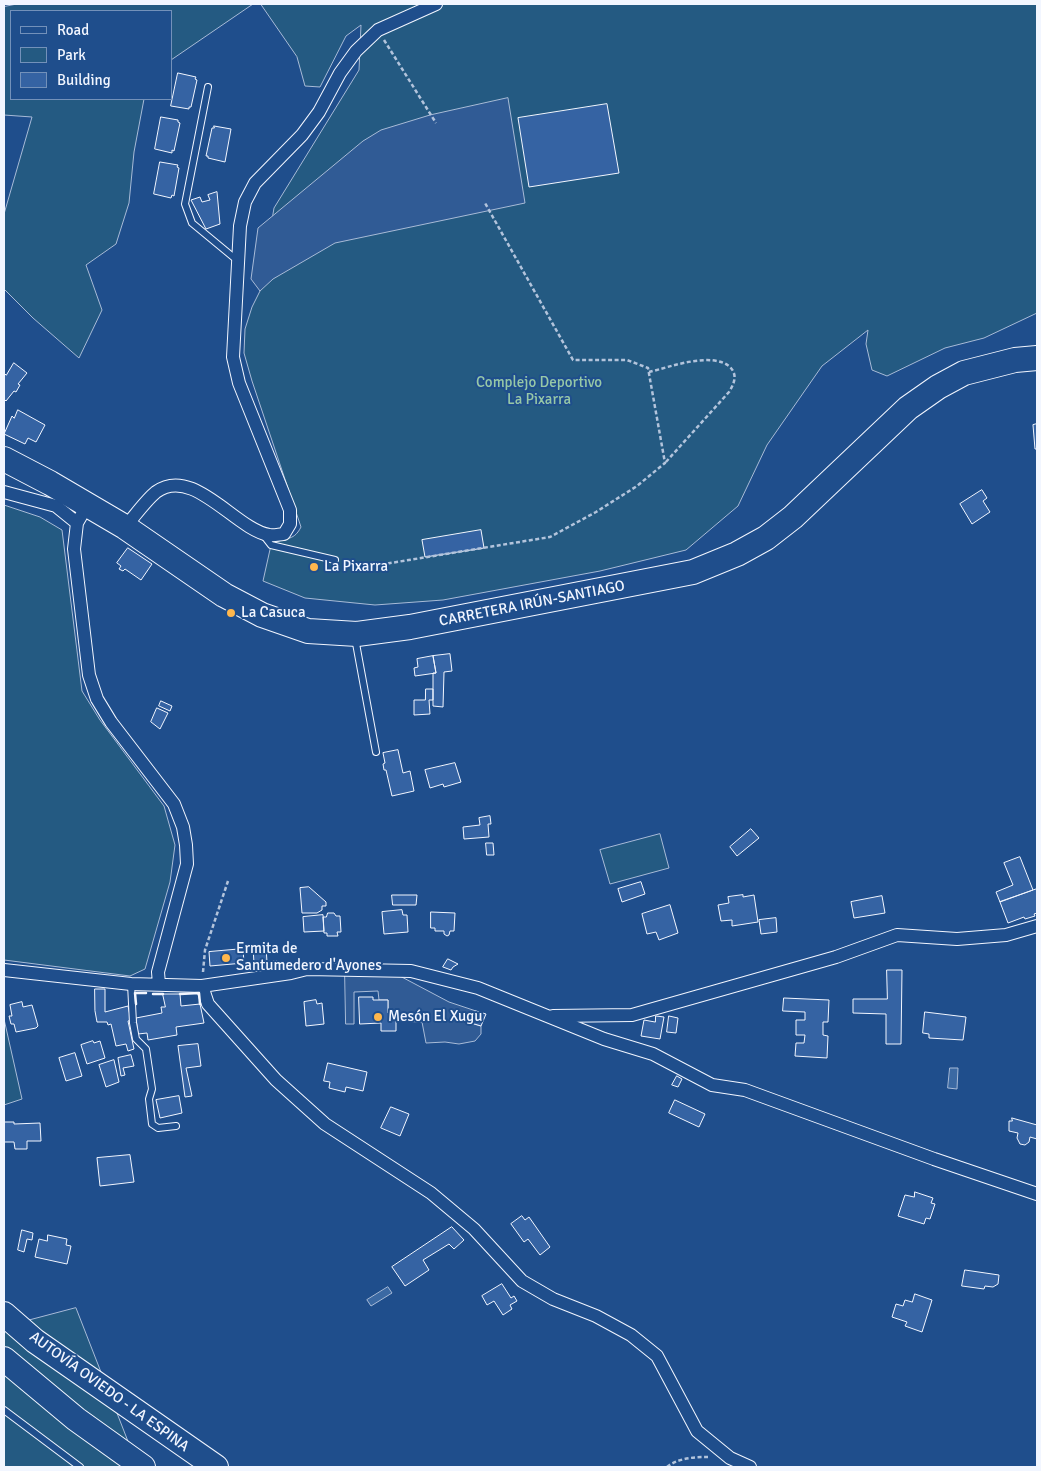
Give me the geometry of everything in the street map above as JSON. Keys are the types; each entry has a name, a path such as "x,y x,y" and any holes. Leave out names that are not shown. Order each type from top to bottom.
{"highway":[{"name":"CARRETERA IRÚN-SANTIAGO","path":"4,459 83,514 126,527 224,595 262,615 308,631 354,634 410,628 693,572 720,562 766,538 793,517 908,408 938,387 964,373 1015,360 1037,358"},
{"name":"AUTOVÍA OVIEDO - LA ESPINA","path":"4,1314 34,1341 216,1467"},
{"path":"4,1359 76,1419 143,1467"}],"street":[{"path":"126,527 156,492 170,486 185,487 200,493 251,527 270,536 284,534 290,524 290,510 239,383 233,357 240,226 245,202 255,183 302,135 319,112 340,72 356,51 378,30 436,4"},
{"path":"4,492 83,514 74,548 89,675 97,699 111,722 174,804 183,827 187,864 158,972 159,984"},
{"path":"548,1016 632,1015 836,957 897,935 957,939 1006,935 1037,926"},
{"path":"4,970 131,984 202,986 307,969 411,971 478,988 604,1040 653,1054 712,1085 745,1090 934,1159 1037,1194"},
{"path":"202,986 208,1004 276,1080 325,1124 431,1193 474,1229 522,1281 553,1299 596,1316 632,1335 657,1356 697,1431 730,1458 750,1467"}],"lane":[{"path":"208,87 184,204 192,223 238,261"},
{"path":"260,531 271,545 334,560"},
{"path":"354,634 376,752"},
{"path":"131,984 133,1023 136,1039 146,1050 152,1090 149,1099 152,1124 158,1128 176,1126"},
{"path":"4,1410 80,1467"}],"path":[{"path":"378,30 436,123"},
{"path":"485,203 573,360 628,360 648,368 664,463"},
{"path":"334,560 366,567 550,537 596,512 637,486 664,463 729,392 735,380 735,375 722,362 696,360 649,372"},
{"path":"202,986 205,950 228,881"},
{"path":"667,1467 686,1458 730,1458"}],"green space":[{"path":"17,4 253,4 172,59 172,10 10,10 10,100 144,100 134,152 129,203 116,244 86,265 102,310 79,358 33,318 4,289 4,214 32,117 4,115 4,7"},
{"name":"Complejo Deportivo La Pixarra","path":"261,4 1037,4 1037,313 984,338 945,348 887,376 872,370 866,344 868,330 822,366 767,445 738,506 686,550 600,571 443,600 375,605 305,598 263,581 271,545 295,535 301,527 244,353 245,329 252,307 260,291 274,208 359,70 361,25 346,36 320,87 305,86 297,57"},
{"path":"4,505 40,517 62,530 82,691 100,720 164,806 175,845 170,882 145,969 130,976 4,960"},
{"path":"660,834 669,868 610,884 600,850"},
{"path":"4,1019 22,1099 4,1105"},
{"path":"76,1308 138,1467 4,1467 4,1327"}],"shaded area":[{"path":"508,98 525,203 335,243 273,279 260,291 251,279 258,228 363,141 381,130 430,115"},
{"path":"345,973 398,975 449,1002 476,1011 471,1023 481,1026 481,1034 475,1041 459,1044 445,1042 426,1043 422,1022 396,1021 396,1013 388,1013 388,1000 379,1000 378,991 354,992 354,1024 346,1024"},
{"path":"950,1068 958,1068 957,1089 948,1088"},
{"path":"388,1287 392,1293 371,1306 367,1300"}],"building":[{"path":"178,73 196,77 195,79 197,80 189,109 171,106"},
{"path":"607,104 619,173 529,187 518,118"},
{"path":"161,117 178,120 180,123 172,153 155,149"},
{"path":"214,126 231,129 225,162 206,156"},
{"path":"160,162 178,165 177,167 179,168 174,196 172,195 171,198 154,194"},
{"path":"217,192 220,224 206,229 191,200 200,197 202,202 210,200 208,195"},
{"path":"14,363 27,373 18,384 20,385 16,392 14,391 6,401 4,399 4,373 6,375"},
{"path":"18,410 45,425 36,442 28,438 25,444 4,434 12,416 14,418"},
{"path":"1037,424 1037,449 1035,449 1033,425"},
{"path":"982,490 987,498 983,501 990,512 972,524 960,504"},
{"path":"481,530 484,548 425,557 422,540"},
{"path":"128,548 152,564 141,580 125,569 123,571 119,569 121,566 117,563"},
{"path":"450,654 452,671 444,672 443,707 433,706 433,673 436,673 433,656"},
{"path":"433,656 436,673 415,676 414,668 418,667 417,659"},
{"path":"426,689 433,689 433,700 429,700 430,714 414,715 414,700 425,700"},
{"path":"161,701 172,706 170,711 159,706"},
{"path":"157,708 168,713 160,729 151,722"},
{"path":"398,750 403,773 410,771 414,791 392,796 386,770 384,770 383,753"},
{"path":"455,763 461,782 444,787 443,784 430,788 425,770"},
{"path":"490,816 491,824 488,824 489,837 464,839 463,827 480,825 479,818"},
{"path":"751,829 759,838 737,856 730,847"},
{"path":"486,843 493,843 494,855 487,855"},
{"path":"1020,857 1033,890 1000,902 996,892 1013,885 1004,863"},
{"path":"641,882 645,894 622,902 618,889"},
{"path":"309,887 326,902 326,906 322,906 322,910 317,913 302,913 300,888"},
{"path":"1037,889 1037,913 1034,914 1035,916 1025,919 1024,917 1008,923 1000,902"},
{"path":"392,895 417,895 416,905 393,905"},
{"path":"743,895 743,897 754,895 758,922 732,926 732,920 721,921 718,905 729,903 728,897"},
{"path":"882,896 885,913 854,918 851,902"},
{"path":"670,905 678,933 659,940 656,932 647,934 642,914"},
{"path":"402,910 403,915 407,915 408,932 384,934 382,912"},
{"path":"431,912 455,913 454,931 450,931 447,936 444,934 444,931 435,931 435,928 431,928"},
{"path":"328,913 340,916 341,932 337,932 338,936 327,936 327,933 324,933 323,917 326,917"},
{"path":"323,915 324,931 304,932 303,917"},
{"path":"776,918 777,932 761,934 759,920"},
{"path":"266,947 267,962 254,963 253,948"},
{"name":"Ermita de Santumedero d'Ayones","path":"243,949 244,963 210,966 209,952"},
{"path":"448,959 458,964 451,970 443,967"},
{"path":"277,961 280,969 258,973 257,963"},
{"path":"887,970 902,970 901,1044 886,1044 886,1014 853,1013 853,999 887,999"},
{"path":"95,989 105,989 105,1012 128,1006 131,1020 128,1021 134,1049 128,1051 126,1044 116,1046 111,1024 97,1022"},
{"path":"163,994 180,994 181,1006 200,1004 204,1023 176,1027 177,1035 148,1040 147,1033 138,1034 136,1018 162,1013 161,1007 165,1007"},
{"name":"Mesón El Xugu","path":"359,997 373,997 373,1000 388,1000 388,1013 396,1013 396,1031 381,1031 381,1023 360,1024"},
{"path":"784,998 829,1000 828,1022 823,1022 823,1035 828,1036 827,1058 795,1056 796,1043 804,1043 805,1035 796,1035 796,1020 805,1020 805,1012 783,1011"},
{"path":"316,1000 317,1004 322,1003 324,1024 306,1026 304,1002"},
{"path":"22,1002 23,1007 32,1005 38,1026 16,1032 9,1016 12,1016 10,1005"},
{"path":"476,1011 486,1014 481,1026 471,1023"},
{"path":"925,1012 966,1017 963,1040 929,1038 929,1034 923,1033"},
{"path":"656,1016 664,1017 660,1039 641,1036 644,1020 655,1022"},
{"path":"669,1016 678,1018 676,1033 667,1032"},
{"path":"93,1041 94,1043 100,1041 105,1058 87,1064 81,1045"},
{"path":"198,1044 201,1066 186,1068 192,1096 185,1097 178,1046"},
{"path":"75,1053 82,1076 66,1081 59,1058"},
{"path":"131,1055 134,1066 123,1068 125,1075 121,1076 118,1058"},
{"path":"114,1060 119,1082 106,1087 99,1065"},
{"path":"328,1063 367,1072 363,1091 346,1087 345,1092 329,1088 330,1082 324,1081"},
{"path":"677,1076 682,1079 678,1087 672,1085"},
{"path":"179,1096 182,1113 160,1118 156,1100"},
{"path":"675,1100 705,1114 699,1127 669,1113"},
{"path":"391,1107 409,1114 400,1136 381,1128"},
{"path":"1012,1118 1037,1125 1037,1139 1030,1137 1029,1142 1025,1145 1020,1144 1017,1138 1018,1133 1009,1131 1009,1121 1012,1121"},
{"path":"4,1122 14,1122 14,1124 40,1123 41,1141 27,1141 27,1149 15,1149 14,1142 4,1142"},
{"path":"130,1155 134,1182 100,1186 97,1158"},
{"path":"915,1192 933,1198 931,1203 935,1204 930,1219 926,1218 924,1224 898,1216 905,1195 914,1197"},
{"path":"522,1216 525,1220 529,1217 550,1247 540,1255 528,1239 524,1242 511,1224"},
{"path":"452,1227 464,1240 454,1249 449,1244 423,1260 429,1270 405,1286 392,1267"},
{"path":"22,1230 33,1233 32,1240 27,1239 24,1252 18,1250"},
{"path":"48,1235 67,1239 66,1245 71,1246 67,1264 35,1257 39,1239 47,1241"},
{"path":"965,1270 999,1275 998,1284 993,1287 985,1286 984,1289 962,1286"},
{"path":"502,1284 511,1298 514,1296 517,1301 510,1305 512,1309 503,1315 494,1301 487,1305 482,1296"},
{"path":"915,1294 932,1300 922,1332 905,1326 907,1322 892,1317 896,1304 903,1306 905,1300 912,1302"}],"wall":[{"path":"136,1004 135,993 146,993"},
{"path":"180,994 199,993 200,1004"},
{"path":"153,994 163,994"}],"place":[{"name":"La Pixarra","path":"314,567"},
{"name":"La Casuca","path":"231,613"},
{"name":"Ermita de Santumedero d'Ayones","path":"226,958"},
{"name":"Mesón El Xugu","path":"378,1017"}]}
